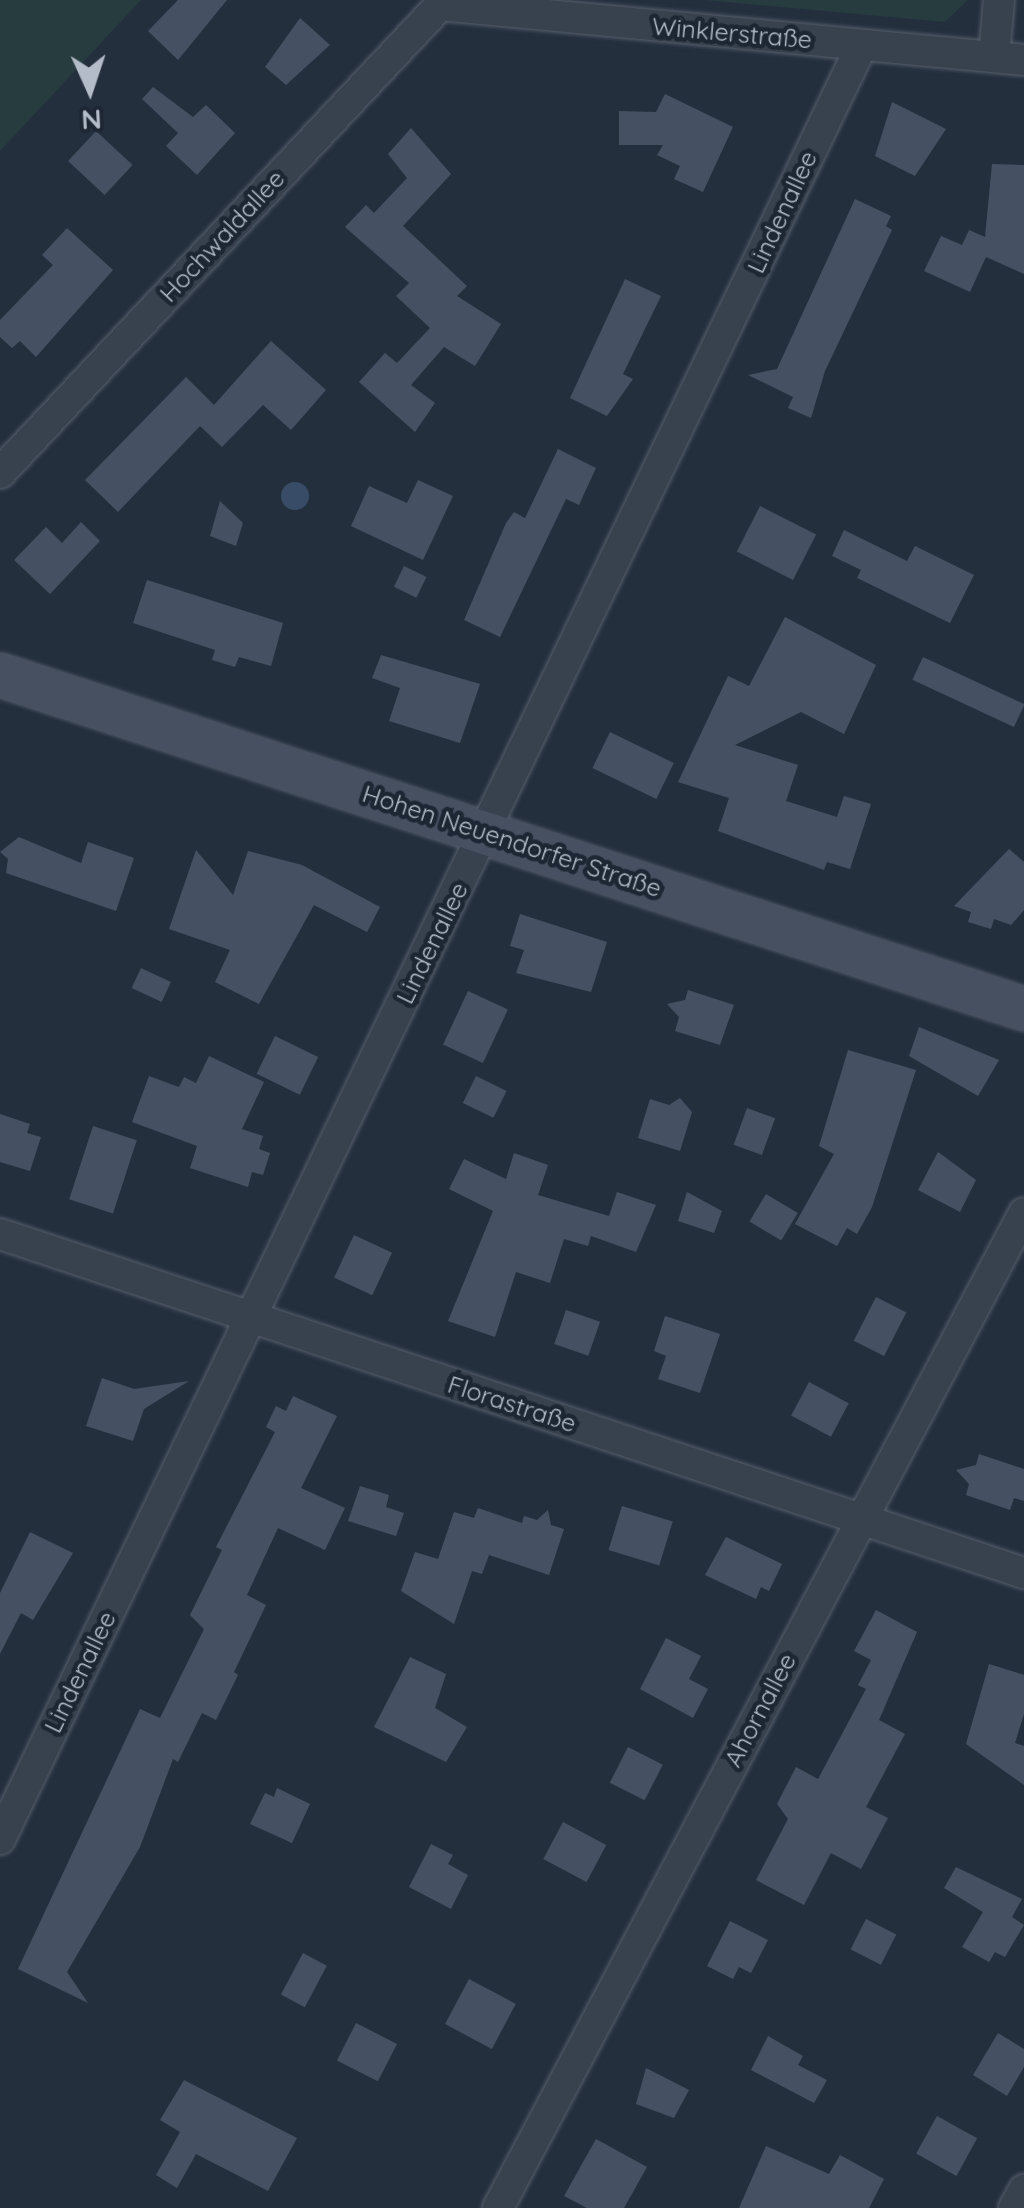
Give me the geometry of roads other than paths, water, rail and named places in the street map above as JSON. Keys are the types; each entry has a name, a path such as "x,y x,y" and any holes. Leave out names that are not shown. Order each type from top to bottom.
{"main road":[{"name":"Hohen Neuendorfer Straße","path":"0,675 1024,1009"}],"street":[{"path":"999,0 1009,59"},
{"name":"Winklerstraße","path":"442,2 1009,59"},
{"name":"Hochwaldallee","path":"0,472 442,2"},
{"name":"Lindenallee","path":"0,1839 487,833 862,45"},
{"name":"Ahornallee","path":"498,2208 1024,1213"},
{"name":"Florastraße","path":"0,1234 1024,1573"},
{"path":"1014,2208 1024,2190"}],"water":[{"path":"295,482 305,486 309,496 305,506 295,510 285,506 281,496 285,486"}]}
